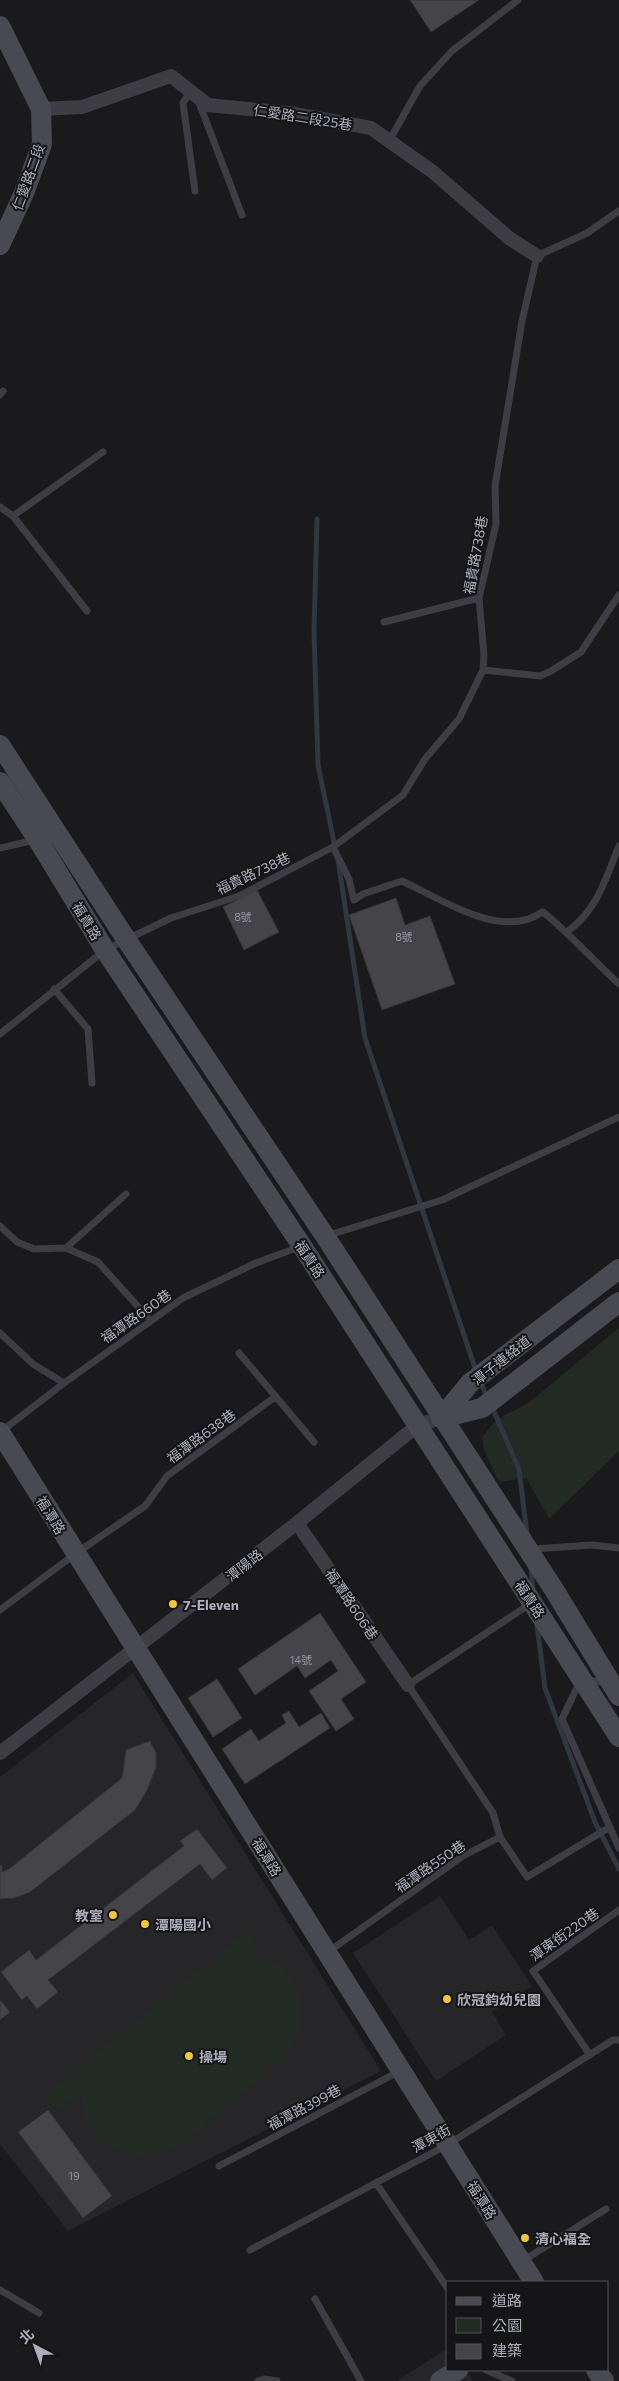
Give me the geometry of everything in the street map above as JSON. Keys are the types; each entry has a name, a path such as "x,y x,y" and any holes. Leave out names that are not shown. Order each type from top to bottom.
{"street":[{"name":"仁愛路二段","path":"0,26 41,109 42,144 24,192 0,245"},
{"name":"仁愛路二段25巷","path":"41,109 82,107 171,76 208,106 289,113 371,128 433,172 509,238 537,256"},
{"name":"福貴路","path":"0,745 126,939 326,1236 616,1688"},
{"name":"福貴路","path":"0,782 105,950 302,1246 619,1737"},
{"name":"潭子連絡道","path":"441,1418 470,1383 619,1269"},
{"name":"潭子連絡道","path":"441,1418 482,1408 619,1302"},
{"name":"潭陽路","path":"0,1753 297,1523 418,1425 441,1418"},
{"name":"福潭路","path":"0,1432 533,2281"},
{"name":"福潭路606巷","path":"297,1523 408,1685"},
{"path":"440,2381 456,2371"}],"lane":[{"path":"389,141 420,86 452,51 518,0"},
{"path":"195,192 183,103 193,95 242,215"},
{"path":"537,256 586,233 619,211"},
{"name":"福貴路738巷","path":"0,1034 105,950 171,918 239,896 333,847 403,795 425,759 459,720 483,670 484,655 479,598 496,524 495,486 519,338 537,256"},
{"path":"13,516 103,452"},
{"path":"0,507 13,516 87,611"},
{"path":"483,670 540,676 551,671 581,652 619,595"},
{"path":"384,622 479,598"},
{"path":"0,848 38,840"},
{"path":"567,932 580,922 596,903 619,846"},
{"path":"333,847 349,879 354,900 362,894 402,881 461,912 509,921 525,920 543,912 567,932 583,952 619,984"},
{"path":"54,989 88,1029 92,1083"},
{"path":"326,1236 442,1200 619,1116"},
{"path":"66,1248 126,1194"},
{"path":"0,1226 17,1242 34,1249 66,1248 98,1262 151,1321"},
{"name":"福潭路660巷","path":"0,1432 64,1383 184,1298 256,1263 302,1246"},
{"path":"0,1333 33,1364 64,1383"},
{"path":"239,1353 314,1442"},
{"name":"福潭路638巷","path":"0,1610 75,1554 145,1506 167,1476 275,1397"},
{"path":"526,1549 592,1545 619,1548"},
{"path":"532,1602 408,1685 493,1813 500,1837 527,1877 610,1828"},
{"path":"616,1688 581,1679 562,1719 619,1848"},
{"name":"福潭路550巷","path":"328,1952 463,1856 500,1837"},
{"name":"潭東街220巷","path":"590,2055 533,1971 619,1910"},
{"name":"潭東街","path":"250,2250 447,2145 617,2039"},
{"name":"福潭路399巷","path":"219,2166 402,2070"},
{"path":"376,2183 446,2287"},
{"path":"521,2262 606,2209"},
{"path":"0,2290 39,2313"},
{"path":"315,2298 361,2381"},
{"path":"488,2371 512,2381"},
{"path":"258,2381 264,2379 277,2381"}],"shaded area":[{"name":"潭陽國小","path":"133,1673 381,2071 68,2231 0,2144 0,1777"},
{"name":"欣冠鈞幼兒園","path":"440,1896 469,1940 492,1925 532,1986 492,2012 506,2035 436,2081 353,1953"},
{"path":"446,2349 446,2371 468,2371 473,2381 397,2381"}],"green space":[{"path":"619,1328 619,1451 549,1519 526,1478 499,1482 484,1450 482,1438 495,1422 533,1399"},
{"path":"247,1931 260,1946 251,1955 266,1959 284,1971 294,1983 300,2001 302,2017 298,2034 292,2046 273,2068 189,2138 162,2152 144,2155 130,2154 116,2150 104,2143 90,2128 84,2117 81,2105 81,2091 57,2111 44,2096"}],"building":[{"path":"410,0 479,0 431,32"},
{"path":"257,890 279,932 244,950 223,907"},
{"path":"396,898 405,925 430,916 455,984 382,1010 349,915"},
{"path":"320,1613 366,1682 341,1699 354,1719 336,1731 309,1691 338,1671 331,1660 305,1678 297,1666 255,1695 238,1669"},
{"path":"217,1679 242,1718 213,1737 188,1698"},
{"path":"289,1711 299,1727 321,1713 330,1728 245,1784 222,1749 251,1729 259,1741 286,1723 282,1715"},
{"name":"教室","path":"150,1741 156,1753 156,1768 146,1792 135,1810 30,1892 14,1898 0,1899 0,1865 2,1865 2,1872 9,1869 122,1778 126,1750"},
{"name":"教室","path":"197,1829 227,1868 212,1880 200,1864 48,1980 58,1992 37,2009 27,1996 22,2000 1,1972 29,1950 36,1960 184,1846 180,1841"},
{"path":"0,2000 10,2012 0,2020"},
{"path":"48,2110 112,2196 83,2218 18,2132"}],"waterway":[{"path":"317,519 314,631 318,765 335,847"},
{"path":"338,860 365,1038 476,1371"},
{"path":"480,1381 488,1399"},
{"path":"492,1407 519,1469 527,1534"},
{"path":"531,1568 533,1591"},
{"path":"537,1625 545,1688 595,1822 619,1869"}],"place":[{"name":"7-Eleven","path":"173,1604"},
{"name":"教室","path":"113,1915"},
{"name":"潭陽國小","path":"145,1924"},
{"name":"欣冠鈞幼兒園","path":"447,1999"},
{"name":"操場","path":"189,2056"},
{"name":"清心福全","path":"525,2238"}]}
